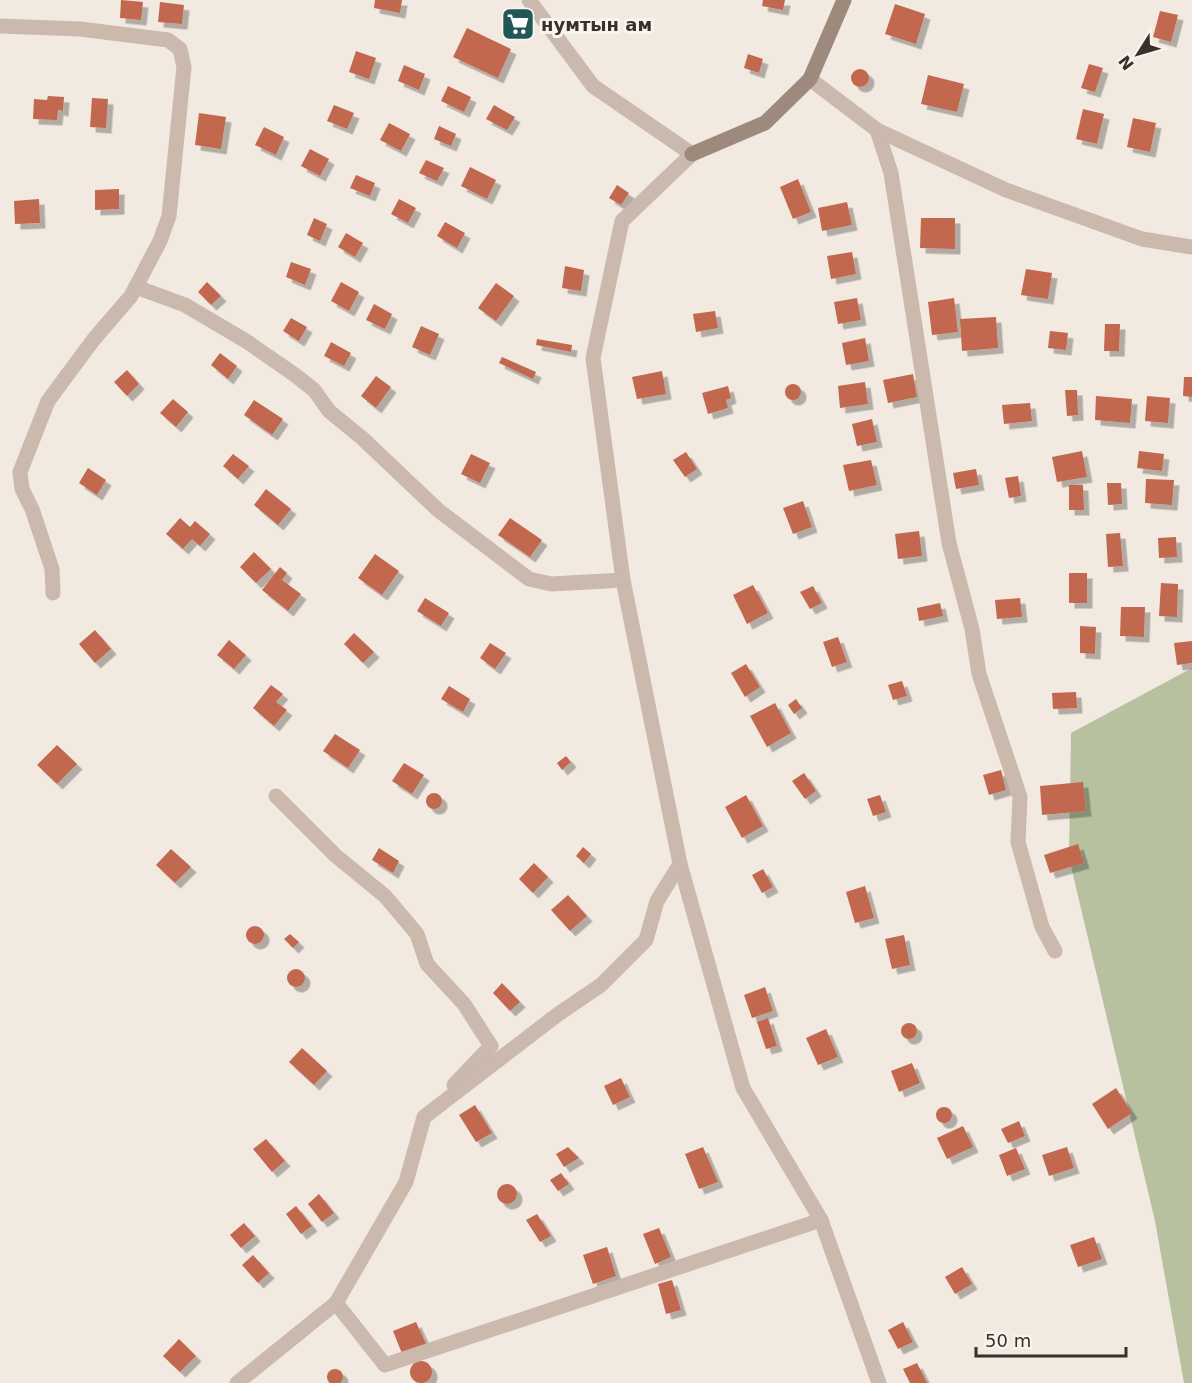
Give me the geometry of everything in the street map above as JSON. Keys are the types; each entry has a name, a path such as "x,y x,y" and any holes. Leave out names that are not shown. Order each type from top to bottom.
{"main road":[{"path":"692,154 765,123 810,79 844,0"}],"street":[{"path":"529,0 592,86 692,154 622,221 592,358 623,580 680,864 743,1088 821,1220 879,1383"},
{"path":"0,26 80,29 168,40 180,49 184,67 169,216 136,287 48,401 20,472 22,489 32,509 52,569 53,593"},
{"path":"810,79 877,130 1006,190 1142,239 1192,247"},
{"path":"877,130 893,184 949,543 972,629 979,674 1020,797 1018,842 1042,927 1055,951"},
{"path":"136,287 185,305 246,341 295,375 314,390 329,411 362,438 430,503 465,533 529,579 551,584 623,580"},
{"path":"237,1383 336,1303 406,1182 424,1118 491,1046 464,1004 427,964 417,934 385,896 336,856 276,796"},
{"path":"424,1118 557,1015 601,985 646,940 657,901 680,864"},
{"path":"336,1303 386,1365 821,1220"}],"green space":[{"path":"1192,668 1192,1383 1184,1383 1155,1221 1069,858 1071,733"}],"building":[{"path":"121,0 143,2 141,20 120,18"},
{"path":"375,0 402,0 400,13 374,8"},
{"path":"763,0 785,0 783,10 762,6"},
{"path":"160,2 184,5 182,24 158,22"},
{"path":"895,4 925,14 916,44 885,34"},
{"path":"1160,11 1178,15 1171,42 1153,37"},
{"path":"467,28 511,49 498,78 453,57"},
{"path":"356,51 376,58 369,79 349,72"},
{"path":"748,54 763,59 759,73 744,68"},
{"path":"1089,64 1103,68 1095,92 1081,88"},
{"path":"404,65 425,74 419,90 398,81"},
{"path":"860,69 866,72 869,78 866,84 860,87 854,84 851,78 854,72"},
{"path":"928,75 964,84 957,112 921,104"},
{"path":"448,86 471,97 464,112 441,101"},
{"path":"48,96 64,97 63,111 58,110 57,120 33,119 34,99 47,100"},
{"path":"92,98 108,99 106,128 90,127"},
{"path":"334,105 354,113 347,129 327,121"},
{"path":"494,105 515,117 507,130 486,119"},
{"path":"1083,109 1104,114 1097,144 1076,139"},
{"path":"199,113 226,117 221,149 195,145"},
{"path":"1133,118 1156,123 1150,152 1127,147"},
{"path":"389,123 410,134 401,151 380,140"},
{"path":"439,126 456,134 451,146 434,139"},
{"path":"264,127 284,137 276,155 255,145"},
{"path":"310,149 329,159 320,176 301,166"},
{"path":"426,160 444,168 437,181 419,173"},
{"path":"470,167 496,180 487,199 461,186"},
{"path":"356,175 375,183 370,196 350,188"},
{"path":"798,179 811,212 793,219 780,187"},
{"path":"617,185 629,193 621,205 609,198"},
{"path":"119,189 119,209 95,210 95,190"},
{"path":"39,199 40,223 15,224 14,201"},
{"path":"399,199 416,208 408,223 391,214"},
{"path":"847,202 852,225 822,231 818,208"},
{"path":"314,218 327,224 320,241 307,235"},
{"path":"921,218 955,218 955,249 920,248"},
{"path":"445,222 465,233 457,248 437,236"},
{"path":"346,233 363,243 355,257 338,247"},
{"path":"852,252 856,274 831,279 827,256"},
{"path":"291,262 311,269 305,285 286,277"},
{"path":"565,266 584,270 581,291 562,288"},
{"path":"1026,269 1052,273 1048,299 1021,295"},
{"path":"207,282 221,296 211,305 198,292"},
{"path":"341,282 359,292 349,311 331,301"},
{"path":"496,283 514,296 496,321 478,308"},
{"path":"857,298 861,320 838,324 834,302"},
{"path":"954,298 958,332 932,335 928,302"},
{"path":"374,304 392,314 385,329 366,320"},
{"path":"715,311 718,328 696,332 693,314"},
{"path":"996,317 998,348 962,351 960,319"},
{"path":"291,318 307,327 299,341 283,331"},
{"path":"1105,324 1120,324 1119,351 1104,351"},
{"path":"421,326 439,334 430,355 412,347"},
{"path":"1050,331 1068,333 1066,350 1048,348"},
{"path":"865,338 869,361 846,365 842,343"},
{"path":"537,339 572,345 571,352 536,345"},
{"path":"331,342 351,353 344,366 324,356"},
{"path":"220,353 237,366 228,379 211,365"},
{"path":"502,357 536,372 533,379 499,363"},
{"path":"127,370 139,384 127,396 114,382"},
{"path":"662,371 666,394 637,399 632,377"},
{"path":"913,374 917,397 888,403 883,380"},
{"path":"376,376 391,387 376,408 361,396"},
{"path":"1184,377 1192,377 1192,397 1183,396"},
{"path":"865,382 868,404 840,408 838,386"},
{"path":"793,384 799,386 801,392 799,398 793,400 787,398 785,392 787,386"},
{"path":"728,386 731,398 726,400 728,408 708,414 702,393"},
{"path":"1065,390 1077,390 1078,415 1067,416"},
{"path":"1096,396 1132,399 1130,423 1095,420"},
{"path":"1147,396 1170,398 1168,423 1145,421"},
{"path":"173,399 188,412 176,427 160,413"},
{"path":"254,400 283,419 272,435 244,415"},
{"path":"1030,403 1032,421 1004,424 1002,405"},
{"path":"872,419 877,442 857,446 852,424"},
{"path":"1082,451 1087,477 1057,482 1052,457"},
{"path":"1139,451 1164,454 1162,471 1137,468"},
{"path":"686,452 697,469 685,477 673,460"},
{"path":"233,454 249,466 238,479 223,466"},
{"path":"471,454 490,463 480,483 461,474"},
{"path":"871,460 877,485 849,491 843,465"},
{"path":"88,468 106,480 97,495 79,483"},
{"path":"976,469 979,485 956,489 953,473"},
{"path":"1018,476 1021,496 1009,498 1005,478"},
{"path":"1146,479 1174,480 1172,505 1145,503"},
{"path":"1107,483 1121,483 1122,504 1108,505"},
{"path":"1069,485 1083,485 1084,510 1069,510"},
{"path":"266,489 291,509 278,525 254,505"},
{"path":"803,501 812,527 793,534 783,508"},
{"path":"180,518 190,527 195,521 210,534 200,546 192,539 183,549 166,534"},
{"path":"510,518 542,540 530,557 498,535"},
{"path":"919,531 922,556 898,559 895,534"},
{"path":"1120,533 1123,566 1108,567 1106,534"},
{"path":"1176,537 1177,557 1159,558 1158,538"},
{"path":"254,552 271,569 256,583 240,567"},
{"path":"375,554 399,571 382,595 358,578"},
{"path":"280,567 287,573 282,580 301,594 288,611 262,590"},
{"path":"1069,573 1087,573 1087,603 1069,603"},
{"path":"1161,583 1178,584 1177,617 1159,616"},
{"path":"753,585 768,613 747,624 733,595"},
{"path":"813,586 822,603 810,609 800,592"},
{"path":"425,598 449,613 441,626 417,611"},
{"path":"1020,598 1022,617 997,619 995,600"},
{"path":"940,603 943,616 919,621 917,608"},
{"path":"1121,607 1145,607 1144,637 1120,636"},
{"path":"1080,626 1096,627 1095,654 1080,653"},
{"path":"95,630 111,649 95,663 79,644"},
{"path":"354,633 374,652 363,663 344,644"},
{"path":"838,637 847,662 832,667 823,642"},
{"path":"229,640 246,655 234,669 217,655"},
{"path":"1192,641 1192,663 1177,665 1174,643"},
{"path":"490,643 506,653 495,669 480,658"},
{"path":"746,664 760,687 745,697 731,673"},
{"path":"902,681 907,696 893,700 888,685"},
{"path":"271,685 283,694 276,702 287,710 274,726 253,708"},
{"path":"449,686 470,699 463,712 441,699"},
{"path":"1076,692 1077,708 1053,709 1052,693"},
{"path":"796,699 802,708 794,714 788,705"},
{"path":"775,703 791,733 767,747 750,716"},
{"path":"335,734 360,750 348,768 323,751"},
{"path":"57,745 77,764 57,784 37,765"},
{"path":"566,756 571,762 562,770 557,763"},
{"path":"404,763 424,775 412,794 392,781"},
{"path":"1001,770 1006,790 989,795 983,775"},
{"path":"804,773 816,791 805,799 792,781"},
{"path":"1083,782 1086,811 1042,815 1040,786"},
{"path":"431,793 437,793 442,801 440,807 431,809 426,804 426,798"},
{"path":"746,795 763,826 742,838 725,807"},
{"path":"880,795 886,812 873,816 867,799"},
{"path":"1078,844 1084,863 1050,873 1044,855"},
{"path":"583,847 591,854 584,863 576,856"},
{"path":"379,848 399,861 393,873 372,860"},
{"path":"171,849 191,867 175,883 156,865"},
{"path":"534,863 548,877 533,893 519,879"},
{"path":"763,869 773,887 762,893 752,875"},
{"path":"865,886 874,918 855,923 846,892"},
{"path":"568,895 587,916 570,931 551,910"},
{"path":"255,926 261,929 264,935 261,941 255,944 249,941 246,935 249,929"},
{"path":"290,934 299,942 293,948 284,939"},
{"path":"904,935 910,965 892,969 885,939"},
{"path":"296,969 302,972 305,978 302,984 296,987 290,984 287,978 290,972"},
{"path":"502,983 520,1002 510,1011 493,993"},
{"path":"765,987 773,1011 752,1018 744,995"},
{"path":"768,1018 777,1046 766,1049 757,1022"},
{"path":"906,1023 912,1023 917,1031 915,1037 906,1039 901,1034 901,1028"},
{"path":"826,1029 838,1057 818,1065 806,1038"},
{"path":"302,1048 327,1071 314,1085 289,1062"},
{"path":"912,1063 920,1083 899,1092 891,1071"},
{"path":"621,1078 630,1097 613,1105 604,1086"},
{"path":"1116,1088 1132,1113 1108,1129 1092,1104"},
{"path":"475,1105 492,1133 476,1142 459,1115"},
{"path":"941,1107 947,1107 952,1115 950,1121 941,1123 936,1118 936,1112"},
{"path":"1019,1121 1025,1136 1008,1143 1001,1129"},
{"path":"963,1126 973,1147 947,1159 937,1138"},
{"path":"266,1139 285,1161 272,1172 253,1149"},
{"path":"568,1147 579,1158 564,1167 556,1154"},
{"path":"703,1147 718,1182 699,1189 685,1154"},
{"path":"1067,1147 1074,1168 1049,1176 1042,1155"},
{"path":"1016,1148 1025,1169 1007,1176 999,1155"},
{"path":"561,1173 569,1184 558,1191 550,1180"},
{"path":"507,1184 514,1187 517,1194 514,1201 507,1204 500,1201 497,1194 500,1187"},
{"path":"319,1194 334,1213 322,1222 308,1204"},
{"path":"296,1206 312,1226 301,1234 286,1214"},
{"path":"537,1214 551,1236 540,1242 526,1220"},
{"path":"244,1223 255,1236 241,1248 230,1235"},
{"path":"659,1228 671,1257 655,1264 643,1234"},
{"path":"1094,1237 1102,1259 1078,1267 1070,1245"},
{"path":"607,1247 616,1276 593,1284 583,1255"},
{"path":"253,1255 269,1273 258,1283 242,1265"},
{"path":"962,1267 972,1284 955,1294 945,1277"},
{"path":"672,1280 681,1310 666,1314 658,1284"},
{"path":"416,1322 427,1346 403,1356 393,1331"},
{"path":"903,1322 913,1342 898,1349 888,1330"},
{"path":"179,1339 196,1356 180,1372 163,1356"},
{"path":"421,1361 429,1364 432,1372 429,1380 421,1383 413,1380 410,1372 413,1364"},
{"path":"917,1363 927,1383 910,1383 903,1369"},
{"path":"335,1369 341,1371 343,1377 341,1383 335,1385 329,1383 327,1377 329,1371"}],"place":[{"name":"нумтын ам","path":"518,24"}]}
